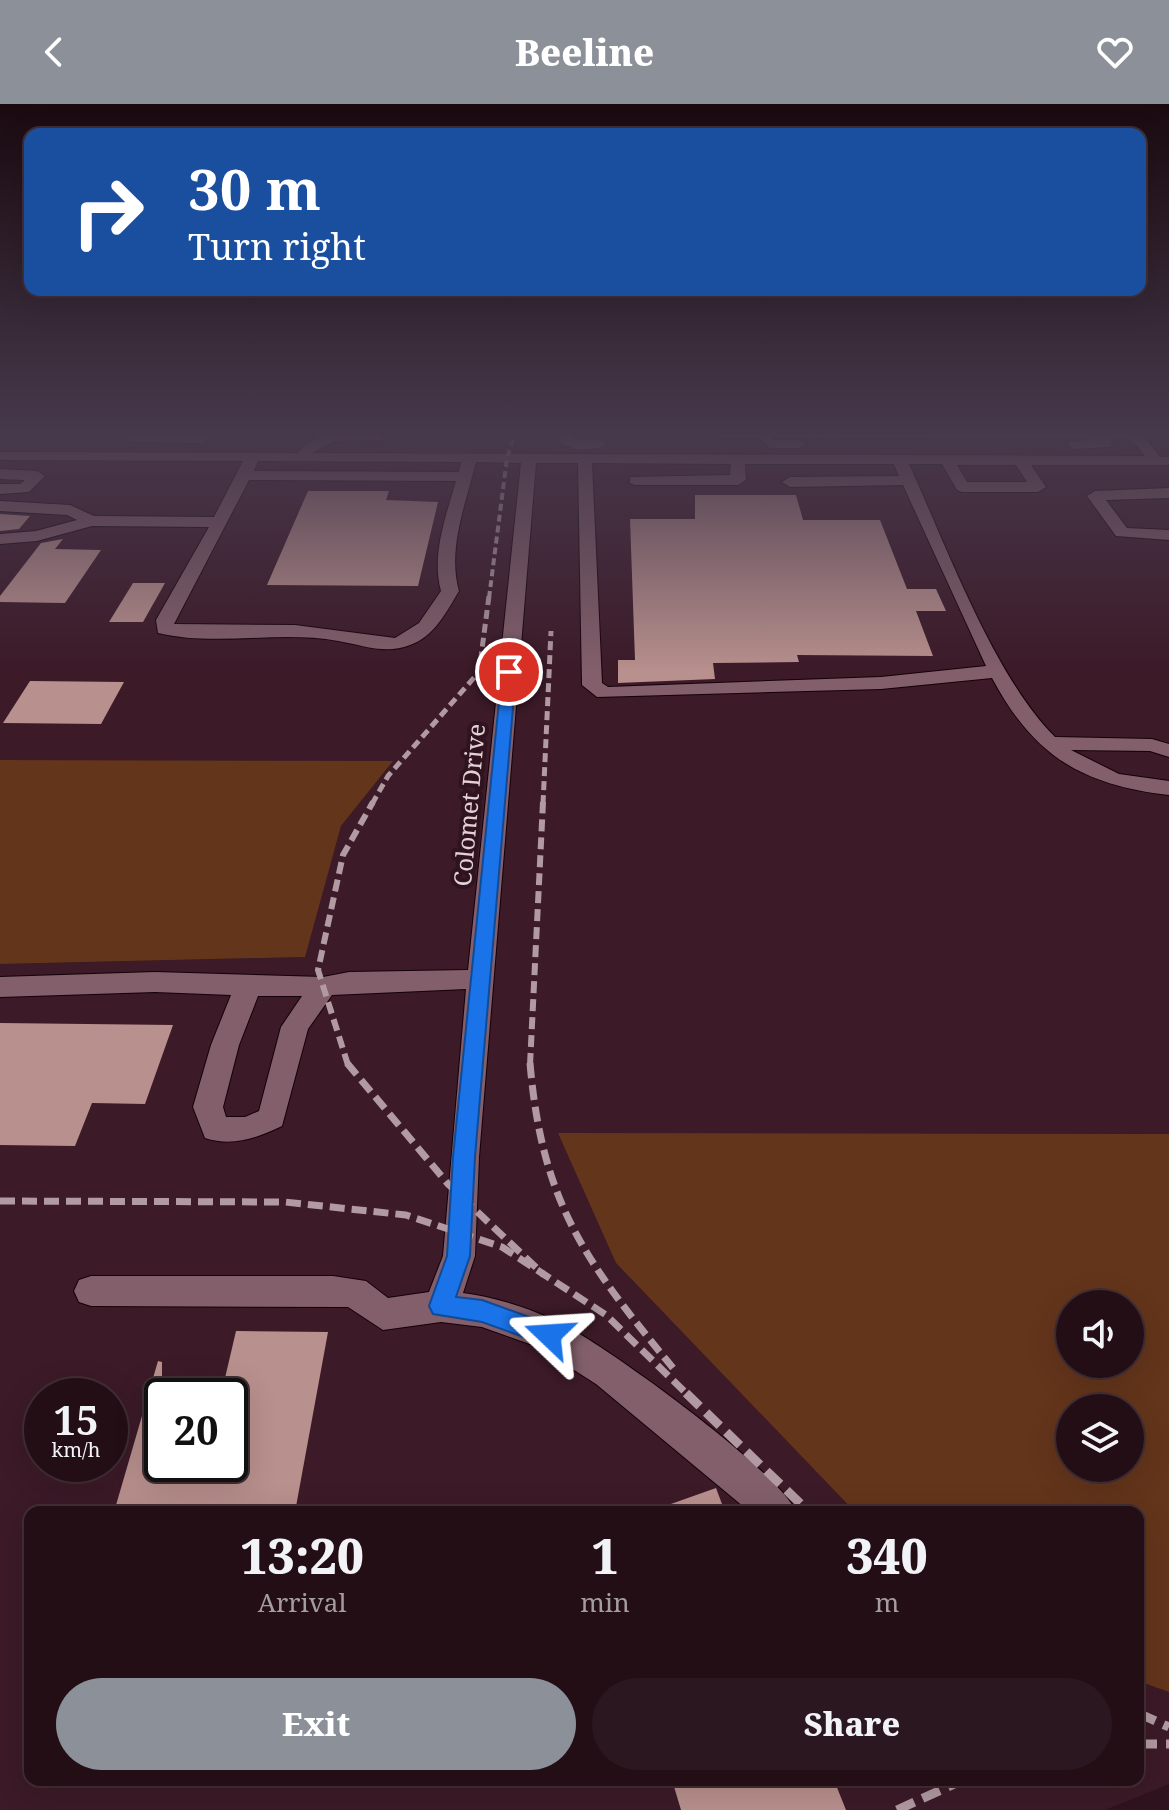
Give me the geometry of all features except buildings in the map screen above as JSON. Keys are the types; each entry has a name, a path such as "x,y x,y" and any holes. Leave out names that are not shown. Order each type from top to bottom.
{"street":[{"path":"75,513 91,521"},
{"path":"224,513 165,620 165,629 191,633 315,632 373,644 407,641 420,631 450,591 445,582 447,557 457,513"},
{"name":"Colomet Drive","path":"441,1306 459,1256 464,1157 524,513"},
{"path":"584,513 592,685 604,693 881,683 998,671"},
{"path":"924,513 956,588 1011,700 1047,743 1098,775 1146,787 1169,788"},
{"path":"1107,513 1122,533 1169,535"},
{"path":"0,539 37,536 91,521 219,522"},
{"path":"1047,743 1152,745 1169,751"},
{"path":"0,987 155,982 323,987 349,982 481,979"},
{"path":"248,986 225,1045 208,1107 216,1129 248,1129 272,1118 295,1027 323,987"},
{"path":"91,1291 354,1292 383,1314 441,1306 482,1311 549,1335 609,1372 771,1506"}],"shaded area":[{"path":"0,513 1169,513 1169,1134 559,1133 616,1263 849,1506 24,1506 24,1786 1144,1786 1144,1683 1169,1692 1169,1784 1105,1810 0,1810 0,964 304,957 341,826 392,762 0,760"},
{"path":"0,760 393,761 341,826 305,957 0,964"},
{"path":"558,1133 1169,1134 1169,1692 1144,1683 1144,1506 849,1506 616,1263"}],"railway":[{"path":"489,598 500,513"},
{"path":"372,804 388,776 479,672 489,596"},
{"path":"543,804 551,631"},
{"path":"348,1064 318,970 343,855 373,802"},
{"path":"530,1064 543,802"},
{"path":"348,1064 448,1184 542,1273"},
{"path":"530,1064 545,1155 573,1229 616,1295 673,1368"},
{"path":"0,1201 285,1202 406,1215 502,1247 542,1273"},
{"path":"542,1273 606,1315 688,1395"},
{"path":"686,1393 803,1506"},
{"path":"1144,1716 1169,1727"},
{"path":"1144,1744 1169,1744"},
{"path":"897,1810 950,1786"}],"route":[{"path":"509,672 464,1157 459,1256 441,1306 482,1311 549,1335"}]}
